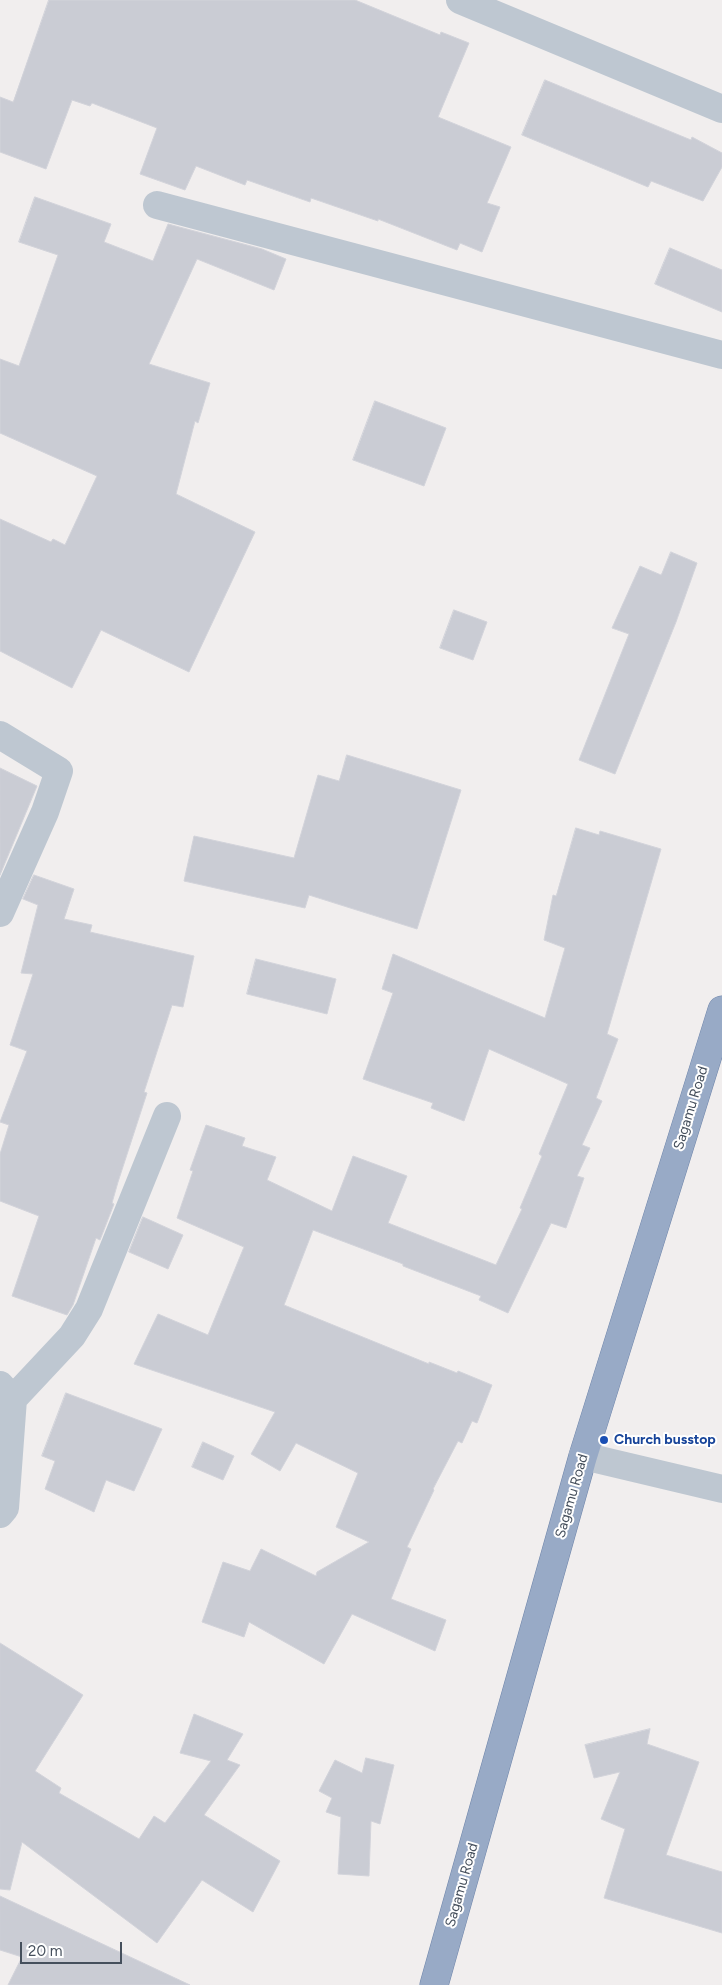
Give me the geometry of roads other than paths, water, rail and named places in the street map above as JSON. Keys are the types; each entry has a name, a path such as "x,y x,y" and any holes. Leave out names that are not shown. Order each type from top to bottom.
{"highway":[{"name":"Sagamu Road","path":"434,1985 583,1456 722,1010"}],"street":[{"path":"460,0 722,109"},
{"path":"157,204 722,355"},
{"path":"0,735 59,772 45,812 0,913"},
{"path":"0,1514 6,1508 6,1392 72,1336 89,1309 167,1116"},
{"path":"583,1456 722,1488"}],"place":[{"name":"Church busstop","path":"604,1440"}]}
